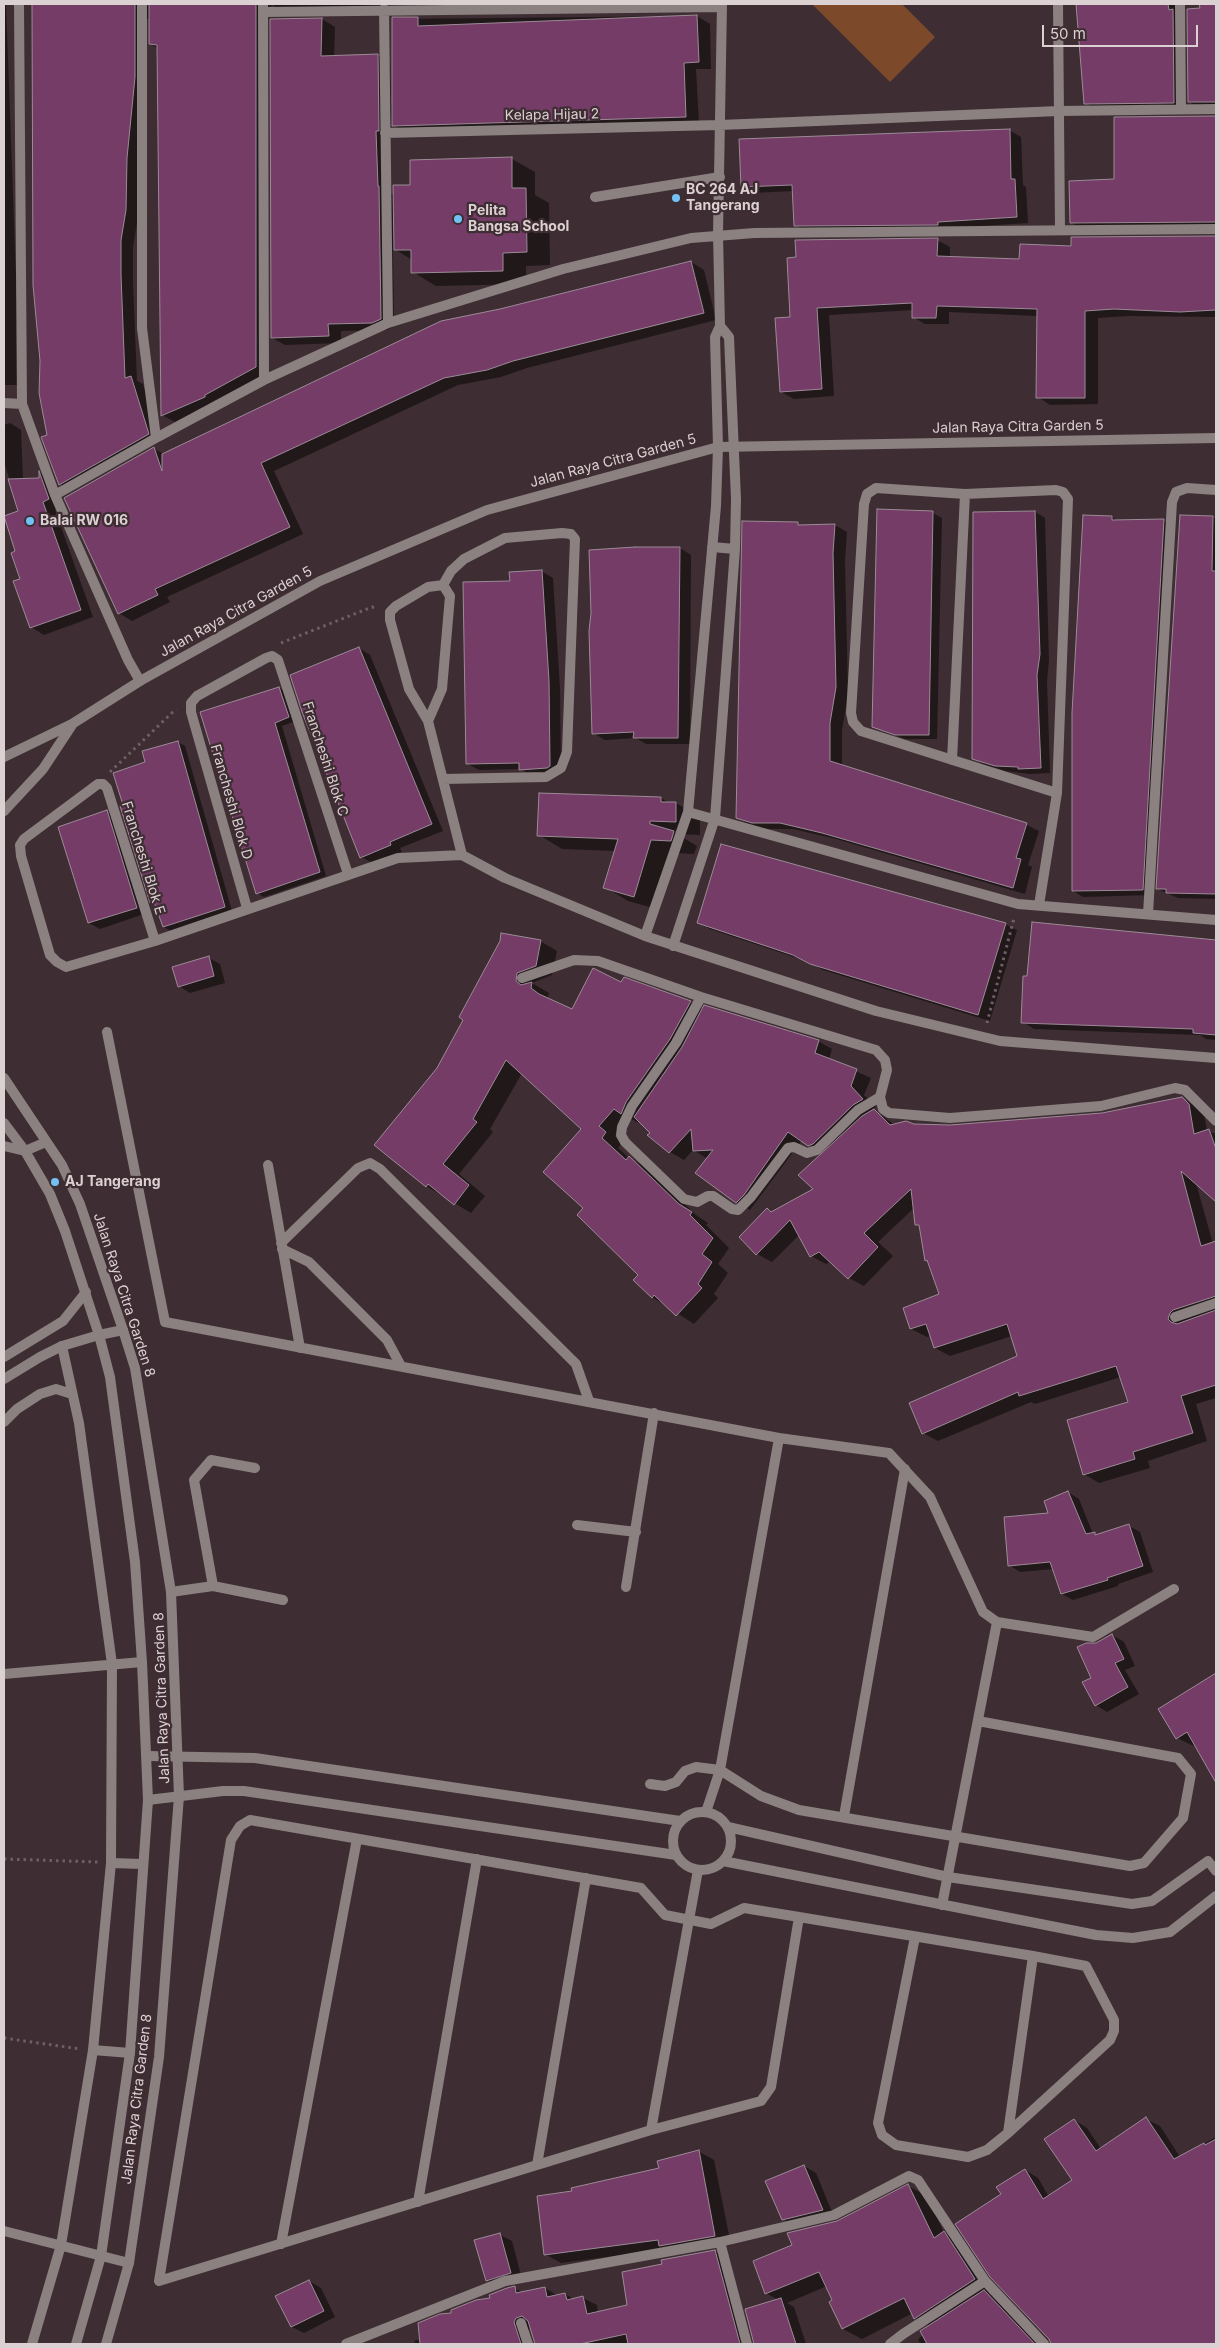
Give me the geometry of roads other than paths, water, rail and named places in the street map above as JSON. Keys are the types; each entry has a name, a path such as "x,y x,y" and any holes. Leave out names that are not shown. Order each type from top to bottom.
{"street":[{"path":"19,4 22,404 55,495 128,660 140,681"},
{"path":"142,4 142,328 156,438"},
{"path":"1058,4 1060,229"},
{"path":"1180,4 1181,109"},
{"path":"264,380 264,8 384,9 722,5 718,234 720,326 715,337 718,447 712,547 688,812 645,936"},
{"path":"384,9 388,323"},
{"name":"Kelapa Hijau 2","path":"385,133 720,125 1059,111 1216,109"},
{"path":"594,197 720,176"},
{"path":"55,495 264,380 388,323 564,269 691,238 718,234 1060,229 1216,229"},
{"path":"673,946 715,818 735,549 736,499 729,337 720,326"},
{"path":"4,403 22,404"},
{"name":"Jalan Raya Citra Garden 5","path":"72,724 140,681 320,581 486,510 718,447 734,445 1216,438"},
{"path":"1039,905 1057,794 1068,499 1063,492 1056,490 965,494 876,488 867,494 864,504 852,713 854,722 861,731 1057,794"},
{"path":"1148,914 1172,502 1176,492 1187,488 1216,490"},
{"path":"952,760 965,494"},
{"path":"443,585 451,571 464,559 505,538 562,533 571,534 575,539 567,752 561,768 546,777 443,779"},
{"path":"712,547 735,549"},
{"path":"443,585 428,587 396,606 390,612 410,689 428,721 462,855"},
{"path":"428,721 442,689 450,596 443,585"},
{"name":"Francheshi Blok D","path":"247,908 191,712 191,703 196,696 272,656"},
{"name":"Francheshi Blok C","path":"272,656 278,660 348,874"},
{"path":"4,757 72,724"},
{"path":"4,810 43,769 72,724"},
{"name":"Francheshi Blok E","path":"98,784 103,784 107,788 155,941 66,967 50,955 21,856 20,845 31,833 98,784"},
{"path":"688,812 1018,904 1216,920"},
{"path":"155,941 398,858 462,855 505,878 645,936 876,1011 983,1038 1216,1058"},
{"path":"522,978 574,960 598,961 701,997 876,1050 885,1060 886,1070 880,1097 884,1109 888,1113 950,1118 1102,1106 1175,1088 1185,1090 1216,1120"},
{"path":"701,997 676,1043 632,1106 622,1127 621,1134 625,1142 684,1199 697,1202 708,1196 713,1196 732,1209 738,1210 788,1148 794,1147 807,1153 817,1150 858,1110 880,1097"},
{"path":"107,1032 165,1322 779,1438 890,1453 930,1497 983,1612 997,1622 1093,1637 1174,1589"},
{"name":"Jalan Raya Citra Garden 8","path":"4,1078 62,1165 80,1204 136,1368 171,1592 179,1756 179,1796 159,2057 129,2263 106,2344"},
{"name":"Jalan Raya Citra Garden 8","path":"4,1123 25,1152 50,1194 86,1292 110,1377 135,1562 142,1662 148,1800 130,2053 101,2256 76,2344"},
{"path":"4,1146 25,1152 46,1142"},
{"path":"282,1246 358,1168 370,1164 380,1169 576,1364 588,1401"},
{"path":"268,1165 300,1348"},
{"path":"282,1246 309,1262 387,1340 401,1366"},
{"path":"4,1357 63,1321 86,1292"},
{"path":"1175,1317 1216,1303"},
{"path":"4,1380 40,1357 62,1346 123,1330"},
{"path":"32,2344 61,2246 93,2050 111,1863 112,1664 79,1423 62,1346"},
{"path":"4,1422 17,1408 40,1394 56,1389 72,1394"},
{"path":"626,1586 654,1413"},
{"path":"706,1812 720,1770 779,1438"},
{"path":"213,1586 194,1480 211,1460 256,1468"},
{"path":"844,1816 905,1469"},
{"path":"577,1525 636,1532"},
{"path":"171,1592 213,1586 282,1600"},
{"path":"942,1905 957,1836 997,1622"},
{"path":"4,1674 142,1662"},
{"path":"650,1784 665,1786 676,1782 686,1772 696,1767 720,1770 762,1796 799,1810 844,1816 1130,1866 1144,1863 1183,1818 1191,1774 1178,1758 978,1721"},
{"path":"147,1756 255,1758 680,1821"},
{"path":"148,1800 244,1791 676,1855"},
{"path":"696,1812 706,1812 722,1820 728,1827 731,1836 731,1845 723,1861 716,1867 698,1870 681,1862 676,1855 672,1837 680,1821 696,1812"},
{"path":"800,1918 771,2087 766,2097 761,2101 651,2130 159,2281 231,1840 240,1826 250,1820 641,1888 665,1915 711,1924 741,1908 1033,1956 1086,1966 1114,2020 1114,2031 1110,2040 1008,2133 987,2150 968,2157 896,2145 882,2135 878,2123 915,1937"},
{"path":"728,1827 948,1877 1132,1904 1152,1901 1208,1861 1216,1872"},
{"path":"281,2244 357,1839"},
{"path":"418,2202 477,1859"},
{"path":"723,1861 1096,1935 1133,1938 1170,1932 1216,1896"},
{"path":"111,1863 142,1864"},
{"path":"651,2130 698,1870"},
{"path":"537,2165 586,1878"},
{"path":"1008,2133 1033,1956"},
{"path":"93,2050 130,2053"},
{"path":"346,2344 505,2281 720,2242 834,2215 909,2176 918,2180 985,2281 1044,2344"},
{"path":"4,2231 129,2263"},
{"path":"720,2242 746,2344"},
{"path":"890,2344 985,2281"},
{"path":"521,2323 528,2344"}],"place":[{"name":"BC 264 AJ Tangerang","path":"676,198"},
{"name":"Pelita Bangsa School","path":"458,219"},
{"name":"Balai RW 016","path":"30,521"},
{"name":"AJ Tangerang","path":"55,1182"}]}
